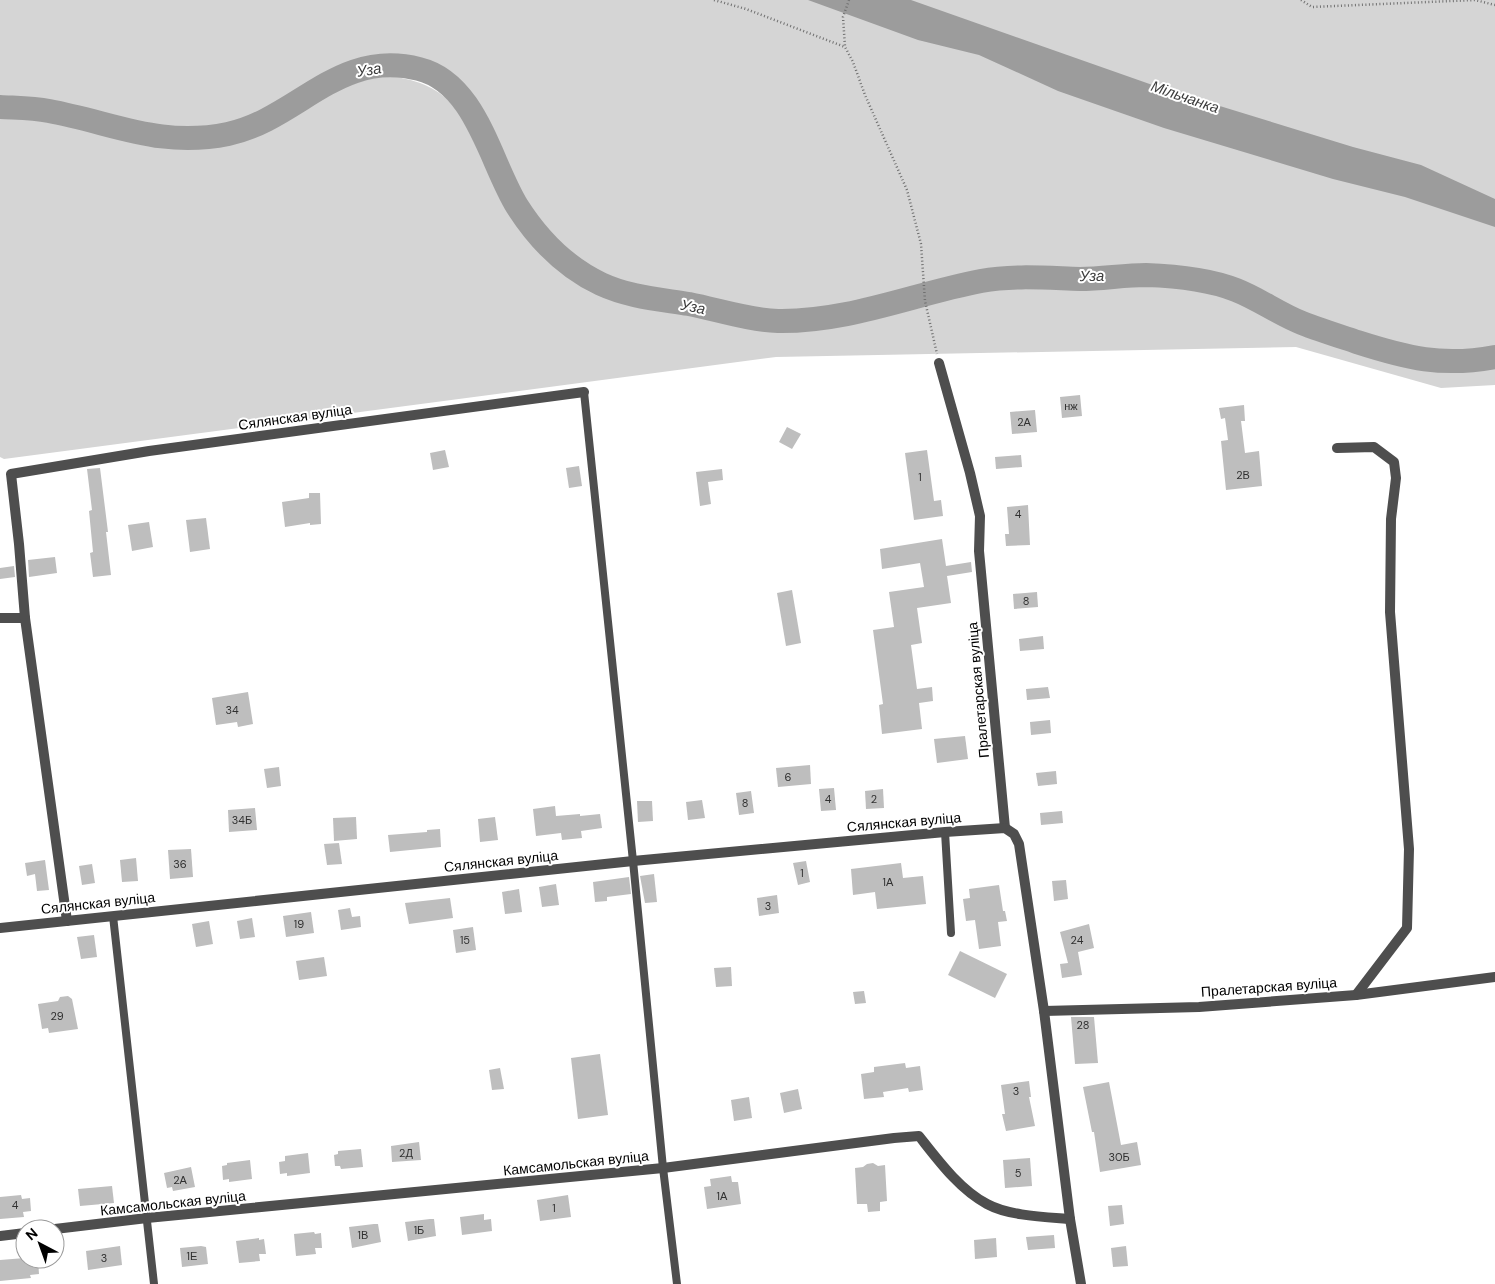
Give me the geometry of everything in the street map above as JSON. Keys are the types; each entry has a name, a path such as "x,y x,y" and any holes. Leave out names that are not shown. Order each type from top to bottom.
{"street":[{"name":"Пралетарская вуліца","path":"939,363 980,516 979,552 1005,828"},
{"name":"Сялянская вуліца","path":"25,618 19,544 10,474 149,451 584,392"},
{"path":"1337,448 1374,447 1394,462 1396,478 1390,519 1390,612 1409,849 1407,928 1356,995"},
{"path":"0,618 25,618 67,921"},
{"name":"Сялянская вуліца","path":"0,928 633,861 1005,828"},
{"path":"1005,828 1014,834 1019,844 1044,1011 1070,1220 1080,1284"},
{"name":"Пралетарская вуліца","path":"1044,1011 1199,1007 1356,995 1495,977"},
{"name":"Камсамольская вуліца","path":"65,1228 147,1218 663,1168 919,1136 965,1189 987,1205 1024,1216 1070,1220"},
{"path":"0,1236 15,1234"}],"lane":[{"path":"584,392 663,1168 677,1284"},
{"path":"945,832 951,933"},
{"path":"113,916 154,1284"}],"path":[{"path":"714,0 746,9 845,47"},
{"path":"849,0 843,17 845,47 908,190 921,244 925,301 939,363"},
{"path":"1301,0 1312,7 1475,0 1495,5"}],"shaded area":[{"path":"0,0 1495,0 1495,385 1441,388 1296,347 776,357 4,459 0,457 0,115 59,122 147,144 187,148 208,147 240,141 264,133 328,96 364,80 383,77 403,78 439,92 450,102 467,125 492,179 516,219 544,253 578,281 598,292 628,303 776,330 777,312 627,285 603,276 579,262 558,244 530,210 508,171 492,135 473,100 448,73 432,65 420,61 402,59 365,60 347,64 332,70 264,111 249,117 222,125 171,127 131,120 68,105 0,98"}],"water":[{"name":"Мільчанка","path":"808,0 911,0 1161,88 1353,147 1421,165 1495,199 1495,227 1405,197 1333,179 1164,128 1058,91 979,55 918,40"}],"building":[{"path":"1080,395 1082,416 1062,418 1060,397"},
{"path":"1244,405 1245,421 1241,421 1245,453 1259,451 1262,486 1226,490 1221,441 1228,440 1225,418 1221,419 1219,408"},
{"path":"1035,410 1037,432 1012,434 1010,412"},
{"path":"787,427 801,434 792,449 779,442"},
{"path":"445,450 449,467 433,470 430,453"},
{"path":"927,450 934,501 941,500 943,516 914,520 905,453"},
{"path":"1021,455 1022,467 996,469 995,457"},
{"path":"579,466 582,486 569,488 566,468"},
{"path":"100,468 111,575 93,577 90,553 93,552 89,511 92,510 87,469"},
{"path":"722,469 723,480 708,482 711,504 700,506 696,472"},
{"path":"309,493 320,493 321,524 310,525 310,523 285,527 282,502 309,498"},
{"path":"1028,505 1030,545 1006,546 1005,534 1009,534 1007,507"},
{"path":"206,518 210,549 190,552 186,520"},
{"path":"149,522 153,547 132,551 128,525"},
{"path":"942,539 946,566 971,562 972,572 947,576 951,603 917,608 922,643 911,645 917,689 932,687 933,701 919,703 922,729 882,734 879,705 883,704 873,630 894,627 889,592 924,587 920,563 882,569 880,549"},
{"path":"55,557 57,573 29,577 28,560"},
{"path":"14,566 15,577 0,579 0,568"},
{"path":"792,590 801,643 786,646 777,593"},
{"path":"1037,592 1038,607 1014,609 1013,594"},
{"path":"1043,636 1044,649 1020,651 1019,639"},
{"path":"1048,687 1050,698 1027,700 1026,689"},
{"path":"248,692 253,724 238,727 237,722 216,725 212,698"},
{"path":"1050,720 1051,733 1031,735 1030,722"},
{"path":"965,736 968,759 937,763 934,739"},
{"path":"810,765 811,784 778,787 776,768"},
{"path":"279,767 281,786 267,788 264,769"},
{"path":"1056,771 1057,784 1038,786 1036,773"},
{"path":"834,788 836,810 821,811 819,789"},
{"path":"883,789 884,808 866,809 865,791"},
{"path":"751,791 754,813 739,815 736,793"},
{"path":"702,800 705,818 688,820 686,802"},
{"path":"637,801 652,801 653,821 638,822"},
{"path":"555,806 556,816 600,814 602,828 581,831 582,838 562,840 561,833 536,836 533,809"},
{"path":"255,808 257,830 229,832 228,810"},
{"path":"1062,811 1063,823 1041,825 1040,813"},
{"path":"356,817 357,839 334,841 333,818"},
{"path":"495,817 498,840 480,842 478,819"},
{"path":"440,829 441,847 390,852 388,835"},
{"path":"339,843 342,864 327,865 324,844"},
{"path":"191,849 193,877 170,879 168,850"},
{"path":"136,858 138,881 122,882 120,860"},
{"path":"45,860 49,890 37,891 35,874 27,876 25,863"},
{"path":"806,861 810,882 798,885 793,863"},
{"path":"901,863 903,878 923,876 926,904 877,909 875,892 853,895 851,869"},
{"path":"92,864 95,883 82,885 79,866"},
{"path":"654,874 657,902 645,903 640,876"},
{"path":"629,877 631,894 607,897 607,901 595,902 593,882"},
{"path":"1066,880 1068,899 1054,901 1052,881"},
{"path":"556,884 559,905 542,907 539,887"},
{"path":"999,885 1003,911 1005,911 1007,921 998,922 1001,946 979,949 975,920 966,921 963,899 970,898 969,889"},
{"path":"519,889 522,912 505,914 502,892"},
{"path":"777,895 779,913 759,916 757,898"},
{"path":"450,898 453,918 409,924 405,903"},
{"path":"350,908 352,917 360,916 361,927 341,930 338,910"},
{"path":"311,912 314,933 286,937 283,916"},
{"path":"252,918 255,937 240,939 237,921"},
{"path":"209,921 213,944 196,947 192,924"},
{"path":"1089,924 1094,948 1078,952 1082,975 1062,978 1060,964 1068,963 1060,932"},
{"path":"473,927 476,950 456,953 453,930"},
{"path":"94,935 97,957 81,959 77,937"},
{"path":"960,951 1007,974 995,998 948,975"},
{"path":"324,957 327,976 299,980 296,961"},
{"path":"731,967 732,986 716,987 714,968"},
{"path":"864,991 866,1003 855,1004 853,992"},
{"path":"68,996 72,999 78,1029 49,1033 48,1028 42,1029 38,1004 58,1001 60,997"},
{"path":"1071,1017 1094,1017 1098,1063 1075,1064"},
{"path":"600,1054 608,1115 578,1119 571,1058"},
{"path":"905,1063 906,1068 920,1066 923,1090 909,1092 908,1088 883,1092 884,1097 864,1099 861,1074 874,1072 874,1067"},
{"path":"500,1068 504,1089 492,1090 489,1070"},
{"path":"1029,1081 1031,1097 1029,1097 1035,1126 1006,1131 1002,1114 1005,1114 1001,1085"},
{"path":"1109,1082 1121,1145 1137,1142 1141,1165 1100,1172 1094,1132 1092,1132 1083,1087"},
{"path":"798,1089 802,1109 784,1113 780,1093"},
{"path":"749,1097 752,1118 734,1121 731,1100"},
{"path":"419,1142 421,1160 392,1162 391,1146"},
{"path":"361,1149 363,1167 341,1169 340,1166 335,1166 334,1155 338,1154 338,1151"},
{"path":"308,1153 310,1173 287,1176 287,1173 280,1174 279,1162 285,1161 285,1156"},
{"path":"1030,1158 1032,1186 1005,1188 1003,1160"},
{"path":"250,1160 252,1179 229,1182 229,1179 223,1180 222,1166 227,1165 227,1163"},
{"path":"873,1163 878,1166 885,1165 887,1201 880,1202 880,1211 868,1212 867,1204 857,1204 855,1168"},
{"path":"191,1167 195,1187 173,1191 172,1187 167,1188 164,1173"},
{"path":"731,1176 732,1182 738,1182 741,1204 707,1209 704,1187 711,1186 710,1179"},
{"path":"112,1186 114,1203 80,1206 78,1189"},
{"path":"21,1195 22,1199 30,1198 31,1211 23,1212 24,1217 0,1219 0,1197"},
{"path":"568,1195 571,1217 540,1221 537,1200"},
{"path":"1122,1205 1124,1224 1110,1226 1108,1206"},
{"path":"484,1214 484,1220 491,1219 492,1231 462,1235 460,1217"},
{"path":"434,1219 436,1236 408,1241 405,1222"},
{"path":"378,1224 381,1242 352,1248 349,1227"},
{"path":"314,1232 315,1234 321,1233 322,1248 315,1248 316,1254 296,1256 294,1234"},
{"path":"1054,1235 1055,1248 1028,1250 1026,1237"},
{"path":"259,1238 259,1240 264,1239 266,1254 259,1254 260,1261 239,1263 236,1241"},
{"path":"996,1238 997,1257 975,1259 974,1240"},
{"path":"120,1246 122,1265 88,1270 86,1251"},
{"path":"1126,1246 1128,1266 1113,1267 1111,1248"},
{"path":"206,1247 208,1264 182,1267 180,1248"},
{"path":"15,1259 15,1269 39,1269 39,1274 30,1275 31,1278 0,1281 0,1260"}],"waterway":[{"name":"Уза","path":"0,107 49,111 159,136 203,138 228,134 253,126 276,115 342,76 365,68 391,65 419,69 438,77 455,90 468,107 517,206 543,241 564,261 588,277 622,292 689,304 745,317 778,321 804,320 856,312 956,286 993,279 1030,277 1088,279 1146,275 1169,276 1225,286 1302,323 1392,352 1441,361 1476,360 1495,357"}]}
